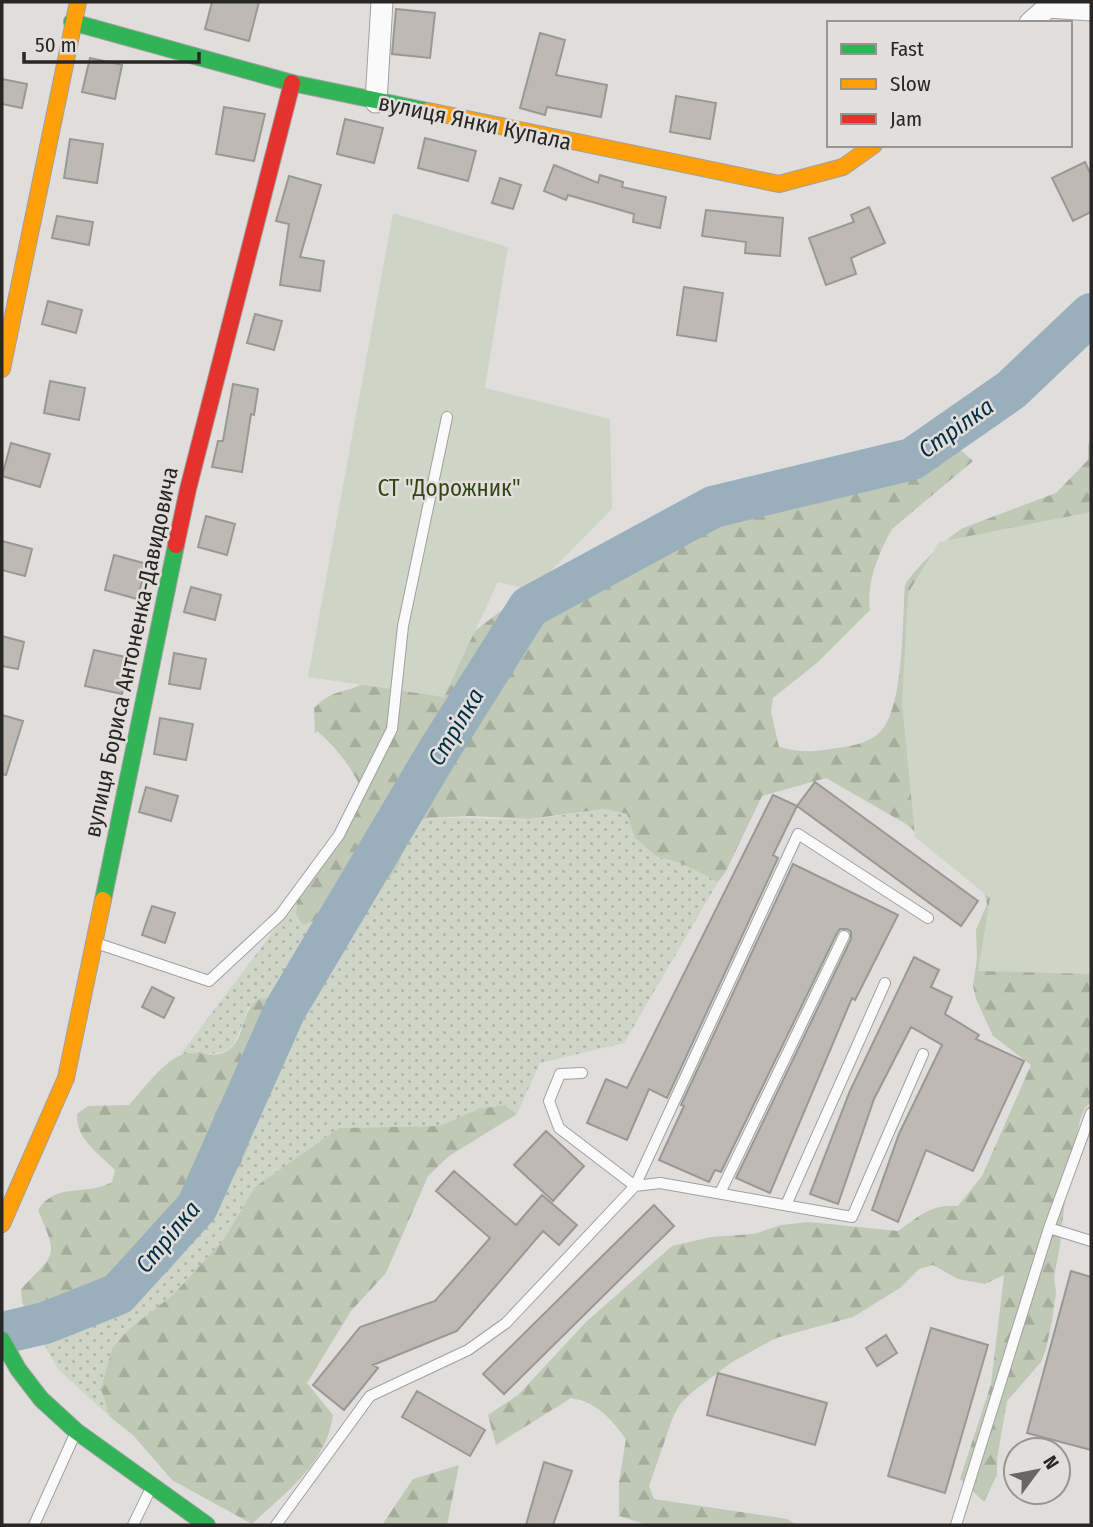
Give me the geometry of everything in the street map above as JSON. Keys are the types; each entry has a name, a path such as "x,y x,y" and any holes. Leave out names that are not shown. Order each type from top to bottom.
{"street":[{"path":"2,369 6,329 78,2"},
{"path":"376,102 382,2"},
{"path":"1032,21 1048,5 1089,15"},
{"name":"вулиця Янки Купала","path":"72,22 292,83 779,184 843,167 871,147"},
{"name":"вулиця Бориса Антоненка-Давидовича","path":"2,1224 66,1078 187,489 292,83"},
{"path":"2,1340 18,1369 41,1399 76,1431 207,1525"}],"lane":[{"path":"94,942 209,981 280,915 339,835 392,729 403,626 447,418"},
{"path":"276,1525 370,1396 468,1350 506,1323 635,1186 798,834 928,918"},
{"path":"720,1193 844,936"},
{"path":"786,1205 885,983"},
{"path":"582,1073 560,1074 549,1101 559,1128 635,1186 660,1183 852,1217 923,1054"},
{"path":"957,1525 1049,1228 1091,1113"},
{"path":"1049,1228 1091,1241"},
{"path":"34,1525 76,1431"},
{"path":"133,1525 152,1486"}],"green space":[{"name":"СТ \"Дорожник\"","path":"393,213 508,247 485,388 610,419 612,509 532,590 498,582 444,697 308,677"},
{"path":"1091,432 1091,1102 1080,1120 1066,1189 1054,1277 1056,1293 1046,1349 1041,1362 1007,1401 997,1459 997,1475 984,1502 960,1479 991,1384 1004,1275 985,1284 958,1279 933,1265 919,1269 900,1288 853,1317 776,1338 732,1362 691,1393 680,1404 673,1417 649,1486 654,1499 787,1519 797,1525 648,1525 619,1516 619,1482 626,1439 603,1412 588,1403 571,1398 496,1445 488,1415 518,1395 586,1322 672,1246 711,1237 754,1234 781,1225 809,1222 898,1231 933,1209 958,1206 982,1176 1031,1065 993,1036 976,999 973,986 977,958 976,930 987,904 984,891 906,824 826,778 762,796 726,871 718,882 683,864 656,856 635,838 627,814 605,809 528,819 470,816 430,818 409,823 398,865 381,885 356,902 303,925 296,914 297,900 343,837 359,784 335,749 317,731 315,734 314,708 331,696 463,640 536,584 562,568 663,529 766,481 823,477 949,440 973,461 892,529 875,568 870,589 870,610 818,662 773,698 771,712 779,747 814,751 862,743 877,735 886,724 893,707 900,665 905,585 909,579 931,554 963,528 1056,493 1088,460"},
{"path":"1091,512 1091,974 978,971 990,898 915,837 902,703 908,593 939,542"},
{"path":"605,809 627,814 635,838 656,856 683,864 718,882 624,1043 540,1063 517,1114 505,1105 478,1109 440,1126 339,1128 255,1187 224,1239 173,1295 129,1329 101,1389 110,1417 58,1369 35,1328 61,1332 169,1271 216,1212 248,1149 250,1120 284,1038 249,1006 234,1044 228,1049 212,1054 181,1054 297,900 296,914 397,866 409,823 454,818 529,819"},
{"path":"260,998 275,999 284,1038 250,1120 248,1149 216,1212 169,1271 112,1315 61,1332 35,1328 22,1302 21,1289 51,1253 49,1237 38,1210 46,1201 63,1192 92,1189 112,1182 115,1170 84,1138 77,1114 88,1106 129,1105 158,1072 179,1056 225,1052 236,1043 249,1010"},
{"path":"505,1105 517,1114 449,1156 428,1176 386,1273 351,1311 307,1383 333,1415 322,1448 303,1476 252,1524 172,1480 133,1435 110,1417 101,1389 112,1349 129,1329 173,1295 224,1239 255,1187 339,1128 440,1126 478,1109"},
{"path":"459,1465 447,1525 382,1525 413,1479"}],"building":[{"path":"212,2 259,2 249,41 205,29"},
{"path":"396,9 435,13 430,58 392,54"},
{"path":"540,33 565,40 556,75 607,85 601,117 547,107 545,115 520,108"},
{"path":"90,58 122,65 115,99 82,92"},
{"path":"2,79 27,84 22,108 2,104"},
{"path":"676,96 716,103 710,139 670,132"},
{"path":"224,107 265,114 254,161 216,154"},
{"path":"345,119 383,128 374,163 337,154"},
{"path":"425,138 476,151 468,181 418,168"},
{"path":"70,139 103,144 97,183 64,178"},
{"path":"1085,162 1091,175 1091,212 1073,221 1052,178"},
{"path":"554,165 598,183 600,175 623,182 622,187 666,197 660,228 633,222 634,214 568,195 566,200 544,191"},
{"path":"289,176 321,185 300,257 324,261 320,291 280,285 289,224 276,221"},
{"path":"500,178 521,185 513,209 492,203"},
{"path":"869,207 885,243 851,258 856,274 826,285 809,238 854,222 851,215"},
{"path":"706,210 783,218 780,256 745,253 746,242 702,236"},
{"path":"57,216 93,222 89,245 52,238"},
{"path":"684,287 723,293 716,341 677,335"},
{"path":"48,301 82,310 76,333 42,324"},
{"path":"255,314 282,321 274,350 247,343"},
{"path":"50,381 85,388 79,420 44,413"},
{"path":"233,384 258,389 254,415 251,414 242,472 212,467 218,441 223,441"},
{"path":"11,443 50,454 40,487 2,476"},
{"path":"206,516 235,524 227,555 198,547"},
{"path":"2,541 32,549 25,576 2,570"},
{"path":"114,555 147,564 137,599 105,590"},
{"path":"191,587 221,595 215,620 184,612"},
{"path":"2,636 24,642 18,669 2,666"},
{"path":"94,650 130,658 122,694 85,686"},
{"path":"174,653 206,659 200,689 169,684"},
{"path":"2,715 23,721 6,775 2,774"},
{"path":"160,718 193,724 186,760 154,754"},
{"path":"815,782 978,901 961,926 797,806"},
{"path":"146,787 178,796 171,821 139,812"},
{"path":"773,795 797,806 773,855 778,858 667,1098 649,1089 627,1140 587,1123 606,1079 627,1088"},
{"path":"793,864 898,915 855,1000 852,998 770,1193 736,1178 851,939 851,932 847,929 840,929 837,933 721,1172 715,1170 709,1182 659,1160 684,1106 681,1105"},
{"path":"152,906 175,913 165,943 142,935"},
{"path":"914,957 939,970 931,987 952,997 945,1014 979,1035 976,1039 1024,1061 973,1171 926,1150 898,1222 872,1210 899,1134 942,1045 911,1027 874,1099 838,1204 810,1194 850,1091"},
{"path":"152,987 174,998 164,1018 142,1007"},
{"path":"546,1131 584,1166 553,1201 514,1165"},
{"path":"454,1171 516,1225 542,1195 577,1225 559,1245 543,1231 457,1331 373,1365 378,1368 344,1410 313,1385 360,1327 435,1301 490,1238 436,1191"},
{"path":"654,1205 674,1226 504,1394 483,1374"},
{"path":"1071,1271 1091,1277 1091,1450 1072,1445 1072,1436 1038,1436 1027,1433"},
{"path":"931,1328 988,1345 945,1493 888,1476"},
{"path":"886,1335 897,1353 877,1366 866,1348"},
{"path":"718,1373 827,1403 815,1445 707,1415"},
{"path":"417,1391 485,1430 470,1456 402,1417"},
{"path":"544,1462 572,1471 553,1525 526,1525"}],"waterway":[{"name":"Стрілка","path":"2,1333 45,1323 118,1294 197,1207 285,1010 436,755 529,607 713,507 912,459 1011,390 1091,314"}],"traffic: fast":[{"path":"72,22 292,83 428,111"},
{"path":"103,900 176,545"},
{"path":"2,1340 18,1369 41,1399 76,1431 207,1525"}],"traffic: slow":[{"path":"2,369 78,2"},
{"path":"428,111 779,184 843,167 871,147"},
{"path":"2,1224 66,1078 103,900"}],"traffic: jam":[{"path":"176,545 292,83"}]}
